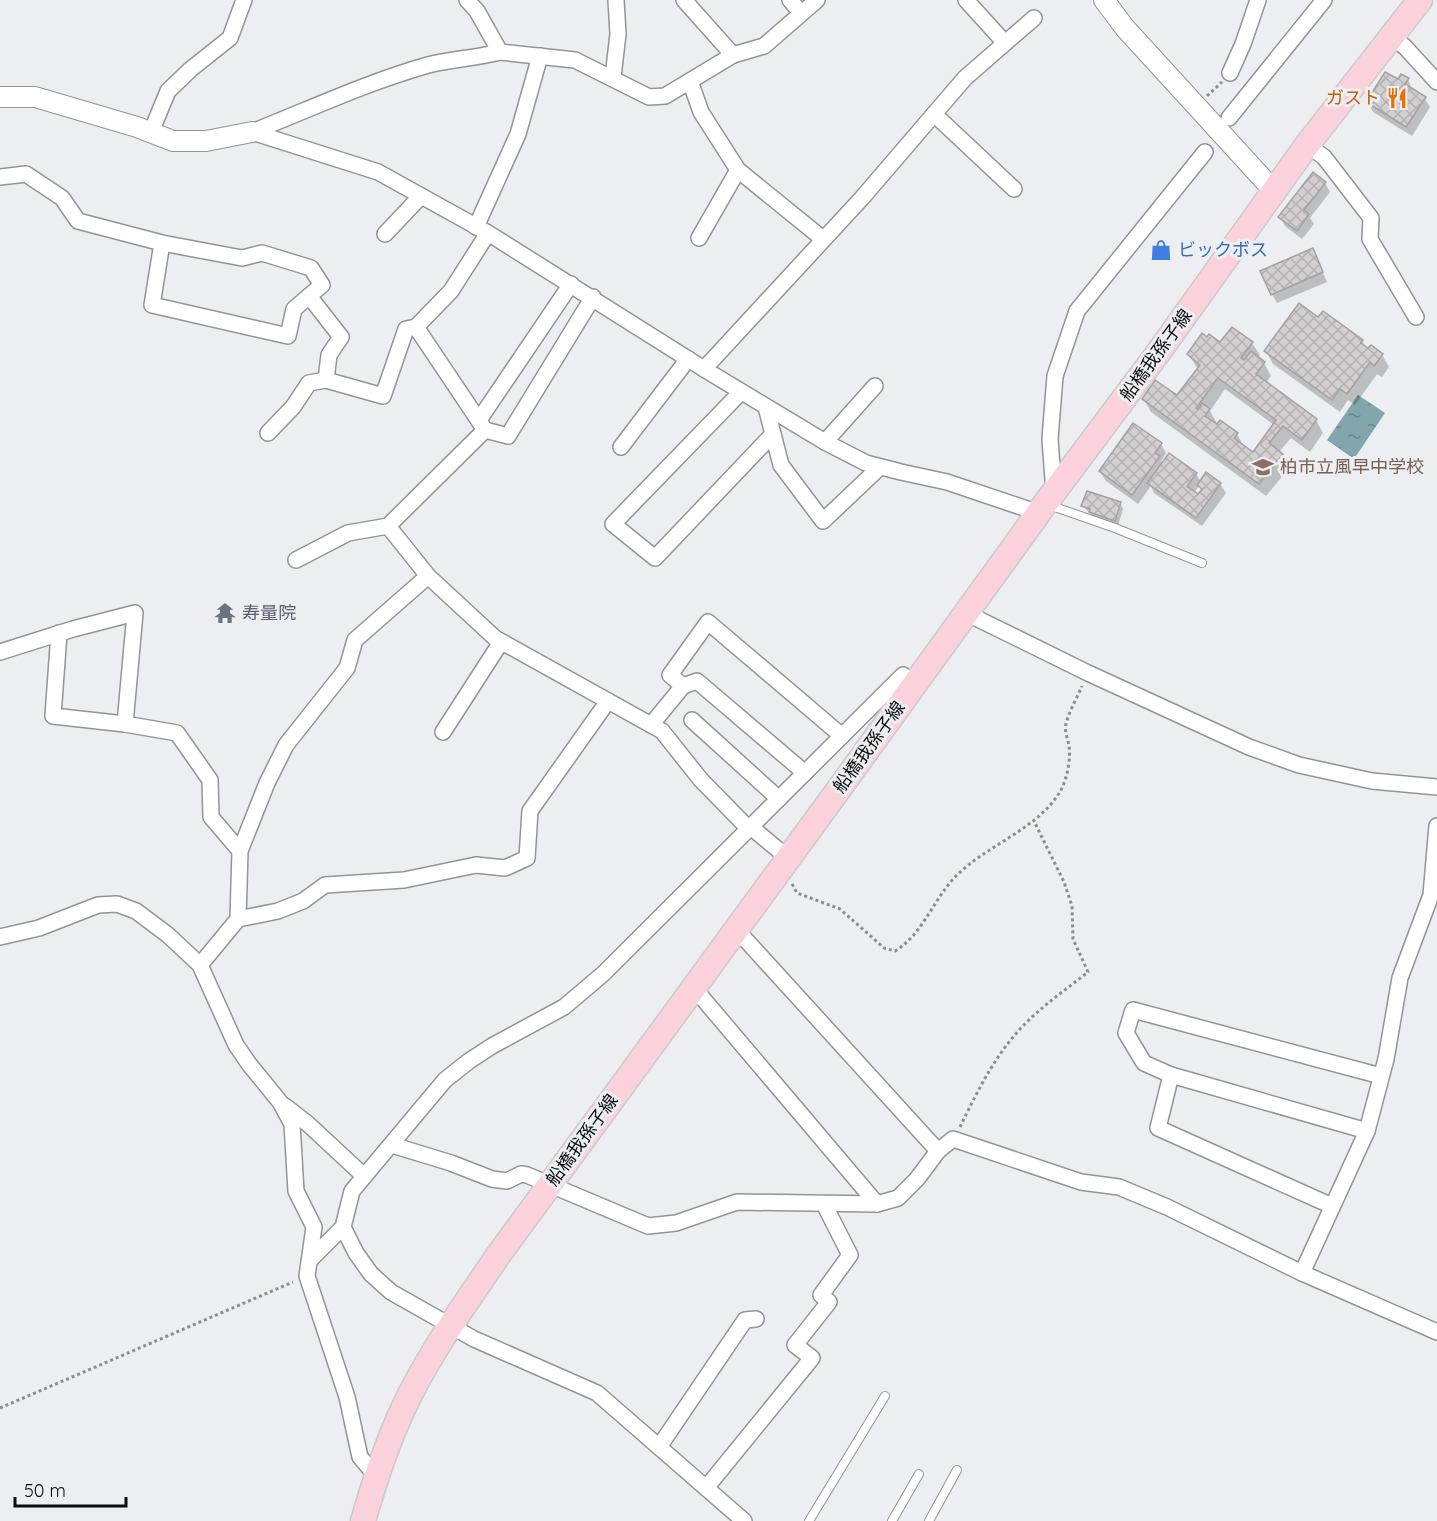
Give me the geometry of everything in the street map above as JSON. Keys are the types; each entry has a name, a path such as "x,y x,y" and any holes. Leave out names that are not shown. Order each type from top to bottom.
{"main road":[{"name":"船橋我孫子線","path":"363,1521 376,1476 403,1408 449,1327 549,1185 1158,353 1307,145 1420,0"}],"street":[{"path":"151,132 168,91 230,38 244,0"},
{"path":"467,0 477,11 500,52"},
{"path":"613,77 618,34 616,0"},
{"path":"684,0 733,55"},
{"path":"790,0 801,13"},
{"path":"0,97 35,97 151,132 173,141 206,141 252,132 383,79 430,65 500,52 575,60 649,97 665,96 733,55 764,46 817,0"},
{"path":"966,0 1005,43"},
{"path":"1104,0 1125,28 1274,191"},
{"path":"1230,72 1243,44 1258,0"},
{"path":"1229,118 1324,0"},
{"path":"704,369 862,198 965,78 1034,18"},
{"path":"1392,37 1405,47 1437,82"},
{"path":"268,433 293,407 309,383 326,380 383,396 406,329 417,327 451,291 482,230 518,134 540,56"},
{"path":"690,81 701,112 738,170 824,239"},
{"path":"934,114 1014,189"},
{"path":"252,132 378,172 482,230 593,297 741,392 825,442 866,463 1046,503 1055,376 1077,311 1205,152"},
{"path":"1307,145 1324,157 1371,218 1370,239 1416,317"},
{"path":"699,238 738,170"},
{"path":"0,177 26,174 62,198 78,220 162,243 242,258 262,253 312,268 322,285 294,309 288,336 152,305 162,243"},
{"path":"385,234 421,196"},
{"path":"296,560 348,533 388,526 482,425 571,284"},
{"path":"309,296 341,337 329,355 326,380"},
{"path":"417,327 482,425 508,436 593,297"},
{"path":"621,447 688,359"},
{"path":"825,442 875,386"},
{"path":"741,392 613,524 655,558 773,434"},
{"path":"766,407 781,465 823,521 880,467"},
{"path":"388,526 428,576 467,614 501,642 662,731 700,780 785,862"},
{"path":"200,965 238,919 240,851 267,783 286,745 347,668 355,640 428,576"},
{"path":"0,652 59,633 135,613 125,724"},
{"path":"966,613 1088,673 1249,747 1299,765 1371,781 1437,787"},
{"path":"683,686 670,675 708,622 842,736"},
{"path":"59,633 53,716 125,724 177,733 210,780 211,817 240,851"},
{"path":"443,732 501,642"},
{"path":"311,1259 343,1227 352,1191 445,1080 492,1046 564,1007 603,974 903,675 915,684"},
{"path":"651,725 683,686 697,681 805,773"},
{"path":"238,919 278,912 303,901 325,885 404,880 476,865 505,868 527,858 530,811 608,701"},
{"path":"692,720 779,799"},
{"path":"1302,1273 1367,1131 1381,1076 1400,978 1431,895 1437,826"},
{"path":"0,937 39,928 99,905 117,904 136,910 168,935 200,965 236,1045 280,1102 292,1124 296,1191 314,1227 307,1276 347,1397 360,1457 376,1476"},
{"path":"736,929 938,1151"},
{"path":"694,988 877,1204"},
{"path":"1367,1131 1171,1075 1144,1063 1126,1034 1133,1010 1381,1076"},
{"path":"1171,1075 1158,1128 1332,1206"},
{"path":"280,1102 308,1124 364,1176"},
{"path":"392,1145 492,1179 507,1181 521,1174 648,1226 676,1223 737,1202 877,1204 898,1198 917,1179 938,1151 953,1139 1081,1182 1119,1187 1167,1207 1302,1273 1437,1332"},
{"path":"706,1488 812,1358 795,1345 829,1302 821,1294 850,1255 824,1204"},
{"path":"343,1227 356,1253 371,1274 391,1292 449,1327 597,1393 744,1521"},
{"path":"659,1447 746,1320 756,1318"}],"lane":[{"path":"1046,503 1202,563"},
{"path":"809,1521 885,1396"},
{"path":"929,1521 957,1470"},
{"path":"892,1521 919,1474"}],"path":[{"path":"785,862 797,893 840,909 884,948 895,951 918,930 943,892 960,873 1008,836 1034,821 1049,807 1061,789 1068,768 1070,747 1065,725 1088,673"},
{"path":"953,1139 984,1077 1014,1036 1043,1008 1088,972 1073,939 1072,906 1064,882 1034,821"},
{"path":"0,1408 307,1276"}],"water":[{"path":"1358,395 1385,413 1354,459 1327,440"}],"building":[{"path":"1385,72 1398,79 1401,74 1409,78 1405,84 1426,97 1406,127 1366,102"},
{"path":"1313,172 1326,182 1304,210 1309,214 1297,231 1278,217"},
{"path":"1313,248 1323,272 1271,295 1260,271"},
{"path":"1299,303 1318,317 1323,311 1363,340 1361,343 1368,348 1371,345 1383,354 1374,366 1370,362 1347,394 1340,389 1332,400 1264,351"},
{"path":"1232,327 1253,342 1241,358 1244,360 1251,351 1265,362 1256,374 1317,419 1302,440 1283,426 1269,443 1283,454 1259,484 1142,399 1155,380 1177,395 1200,365 1187,354 1202,333 1207,337 1209,334 1220,342","holes":["1218,378 1276,420 1253,452 1234,438 1238,433 1220,420 1217,424 1205,416 1210,409 1202,403 1198,409 1196,408"]},
{"path":"1133,423 1162,443 1155,453 1160,456 1132,495 1099,471"},
{"path":"1169,453 1197,473 1187,486 1198,494 1202,489 1197,485 1206,472 1221,483 1196,518 1147,483"},
{"path":"1087,491 1121,502 1115,521 1089,512 1090,509 1081,506"}],"place":[{"name":"ガスト","path":"1397,98"},
{"name":"ビックボス","path":"1161,250"},
{"name":"柏市立風早中学校","path":"1263,467"},
{"name":"寿量院","path":"225,613"}]}
